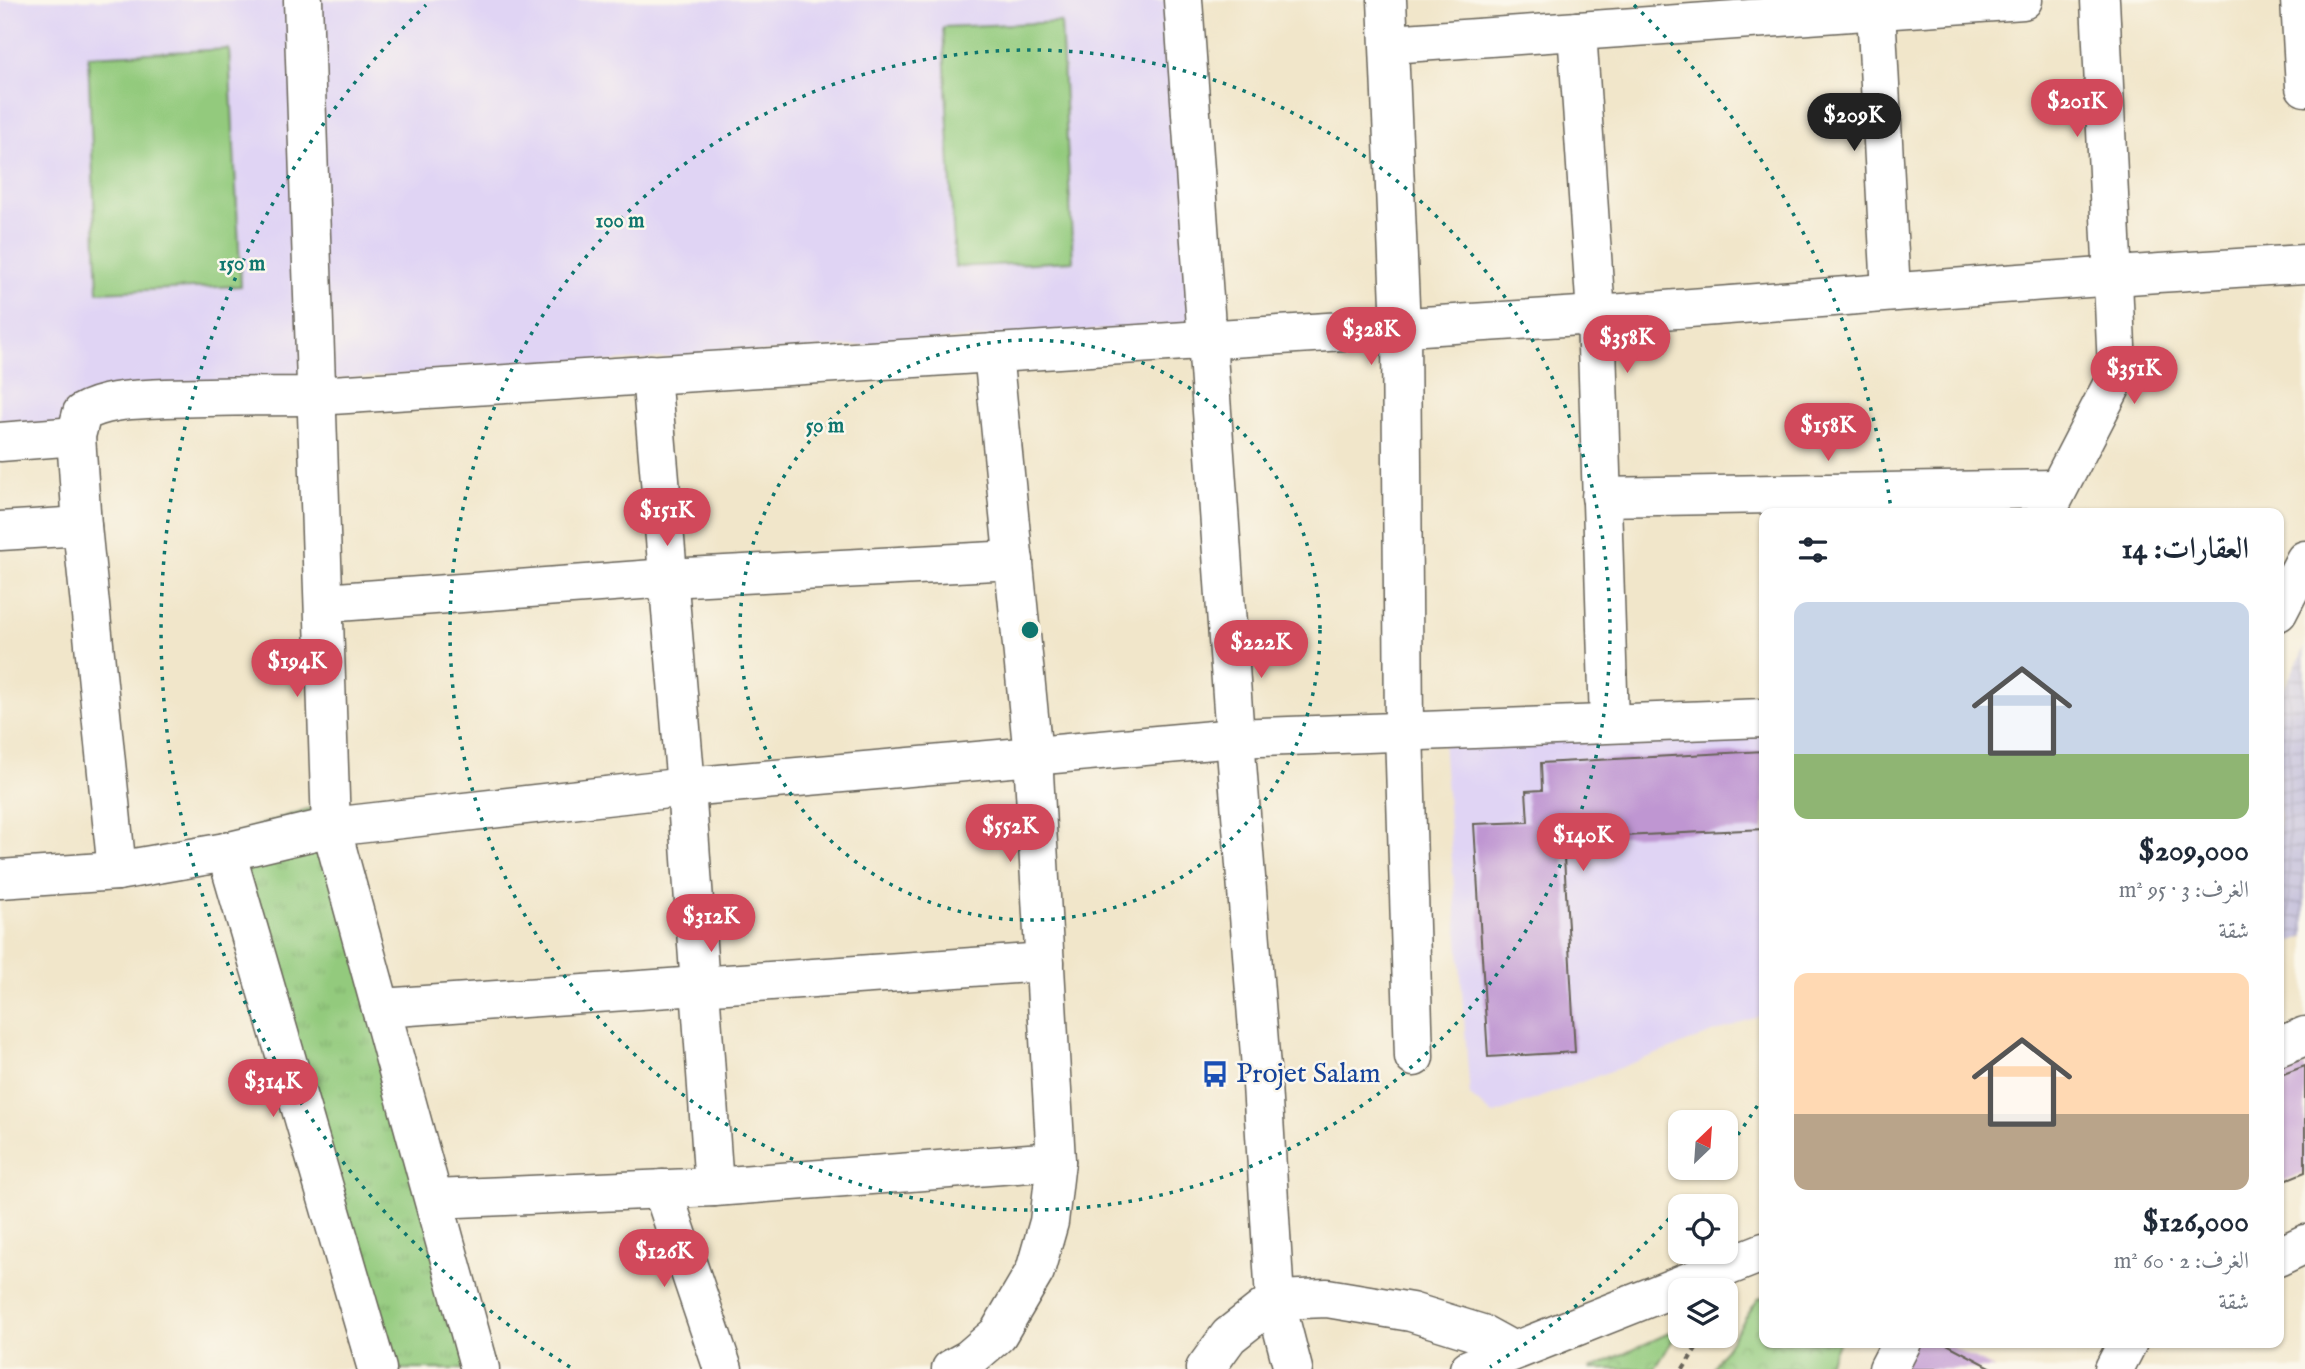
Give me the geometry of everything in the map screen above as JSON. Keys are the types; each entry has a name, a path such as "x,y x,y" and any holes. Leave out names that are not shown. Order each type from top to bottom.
{"street":[{"path":"303,0 331,827 480,1369"},
{"path":"1183,0 1260,1055 1275,1300 1293,1369"},
{"path":"1387,0 1401,328 1404,731 1414,1057"},
{"path":"1390,44 2023,0"},
{"path":"1601,498 2051,501 2111,387 2117,368 2100,0"},
{"path":"2300,0 2305,87"},
{"path":"1876,10 1891,292"},
{"path":"1577,31 1596,315 1609,722"},
{"path":"117,871 82,526 76,436 82,413 98,404 208,396 316,396 1401,328 2113,274 2305,264"},
{"path":"951,1369 969,1359 998,1334 1035,1271 1049,1222 1056,1161 1033,756 993,353"},
{"path":"650,374 686,787 714,1187"},
{"path":"0,442 76,436"},
{"path":"0,531 82,526"},
{"path":"324,603 668,578 1014,560"},
{"path":"2284,600 2305,560"},
{"path":"0,879 117,871 226,852 331,827 686,787 1235,737 1759,718"},
{"path":"226,852 377,1369"},
{"path":"381,1008 1045,962"},
{"path":"2284,1045 2305,1036"},
{"path":"434,1199 714,1187 1056,1161"},
{"path":"662,1189 723,1369"},
{"path":"2284,1253 2305,1244"},
{"path":"1469,1369 1759,1254"},
{"path":"1205,1369 1229,1336 1275,1300 1326,1298 1411,1312 1482,1334 1513,1351"},
{"path":"1888,1369 1899,1348"},
{"path":"2115,1369 2125,1348"}],"path":[{"path":"1683,1369 1696,1348"}],"shaded area":[{"path":"0,0 1194,0 1213,323 159,390 99,425 0,433"},
{"path":"2305,647 2305,936 2284,945 2284,688"},
{"path":"1759,735 1759,1016 1493,1115 1470,1096 1443,741"}],"green space":[{"path":"1061,22 1073,261 955,267 943,27"},
{"path":"229,49 241,286 98,292 88,56"},
{"path":"313,807 493,1369 398,1369 224,837"},
{"path":"1759,1299 1759,1348 1836,1348 1825,1369 1712,1369 1726,1348 1738,1348 1738,1329"},
{"path":"1668,1333 1668,1348 1655,1369 1590,1369"}],"building":[{"path":"1759,751 1759,829 1563,839 1575,1052 1488,1057 1474,824 1528,822 1526,791 1542,790 1541,763"},
{"path":"2305,1066 2305,1172 2284,1181 2284,1074"},
{"path":"1907,1348 1954,1348 1994,1369 1897,1369"}],"place":[{"name":"Projet Salam","path":"1215,1074"}]}
